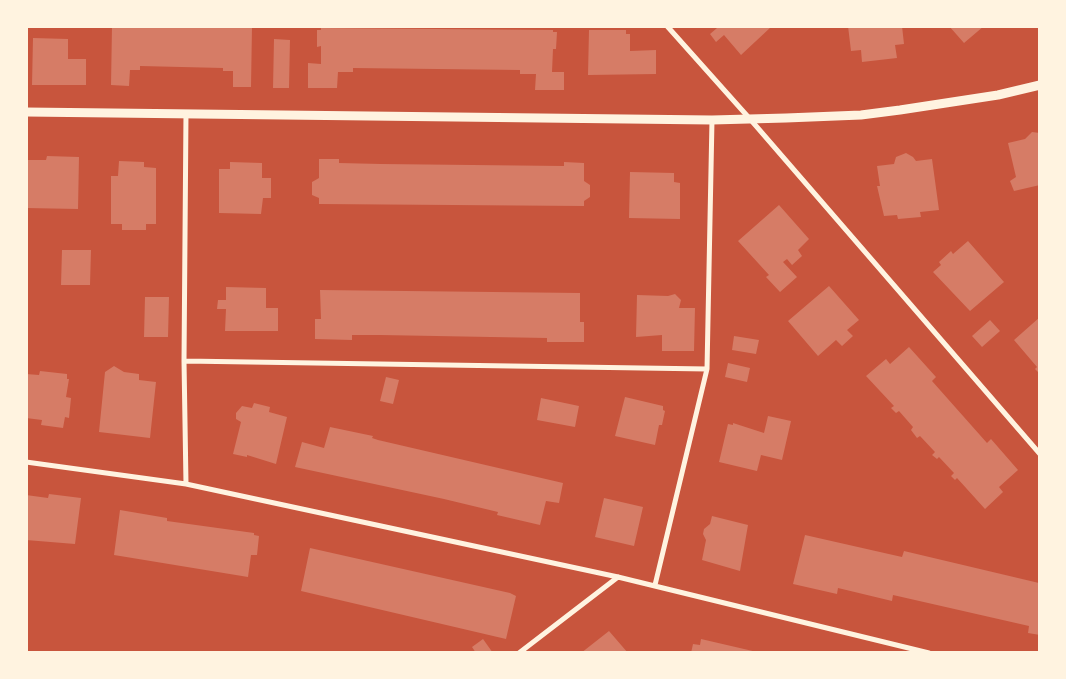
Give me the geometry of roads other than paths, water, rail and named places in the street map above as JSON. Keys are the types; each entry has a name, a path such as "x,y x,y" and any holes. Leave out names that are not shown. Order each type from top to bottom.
{"street":[{"path":"667,26 1040,454"},
{"path":"26,112 750,119 861,115 998,95 1040,85"},
{"path":"186,113 184,362 186,484"},
{"path":"655,585 707,369 712,120"},
{"path":"184,362 707,369"},
{"path":"26,462 186,484 618,576 929,653"},
{"path":"519,653 618,576"}]}
